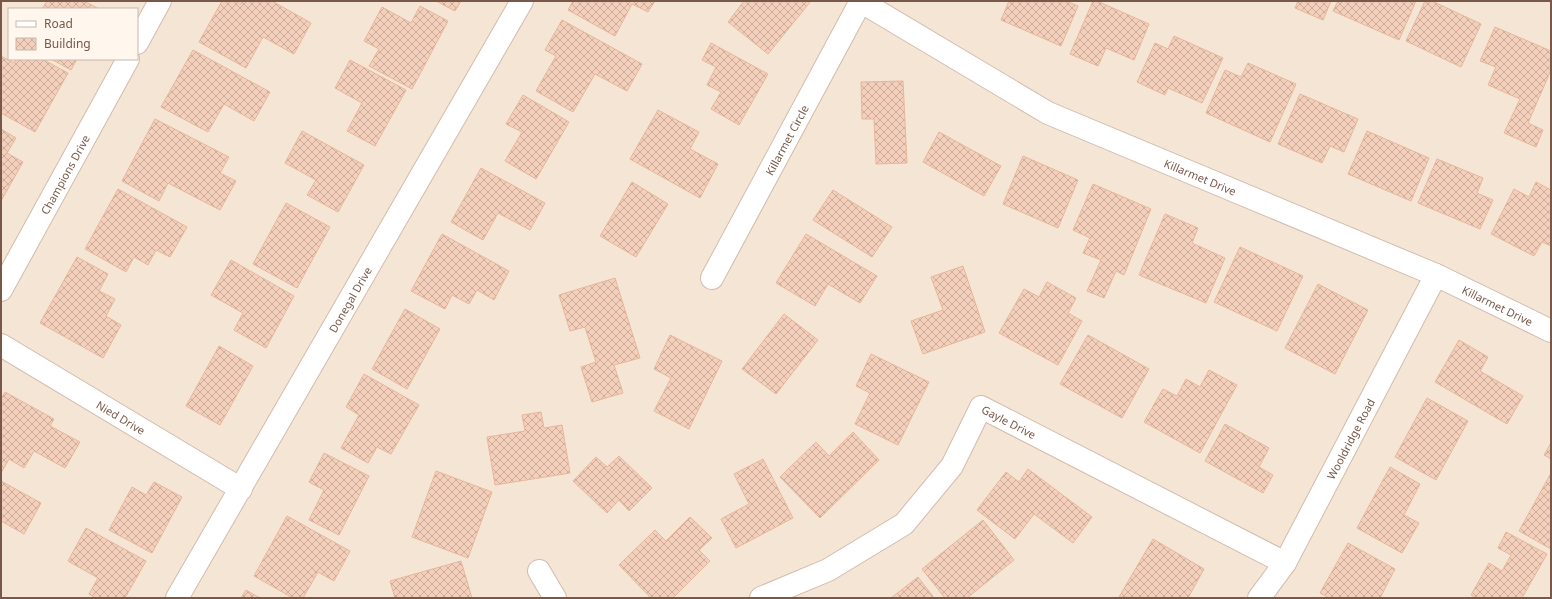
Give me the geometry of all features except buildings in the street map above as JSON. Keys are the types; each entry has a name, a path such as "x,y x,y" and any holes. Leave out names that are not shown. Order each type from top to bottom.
{"street":[{"path":"138,41 160,1"},
{"name":"Donegal Drive","path":"177,598 522,1"},
{"name":"Killarmet Drive","path":"860,1 1048,113 1436,275 1551,331"},
{"name":"Killarmet Circle","path":"712,278 860,1"},
{"name":"Champions Drive","path":"1,290 127,60"},
{"name":"Wooldridge Road","path":"1259,598 1284,564 1436,275"},
{"name":"Nied Drive","path":"1,345 241,489"},
{"name":"Gayle Drive","path":"761,598 828,570 904,524 952,466 981,407 1284,564"},
{"path":"539,571 556,598"}],"shaded area":[{"path":"1,1 1551,1 1551,598 1,598"}]}
